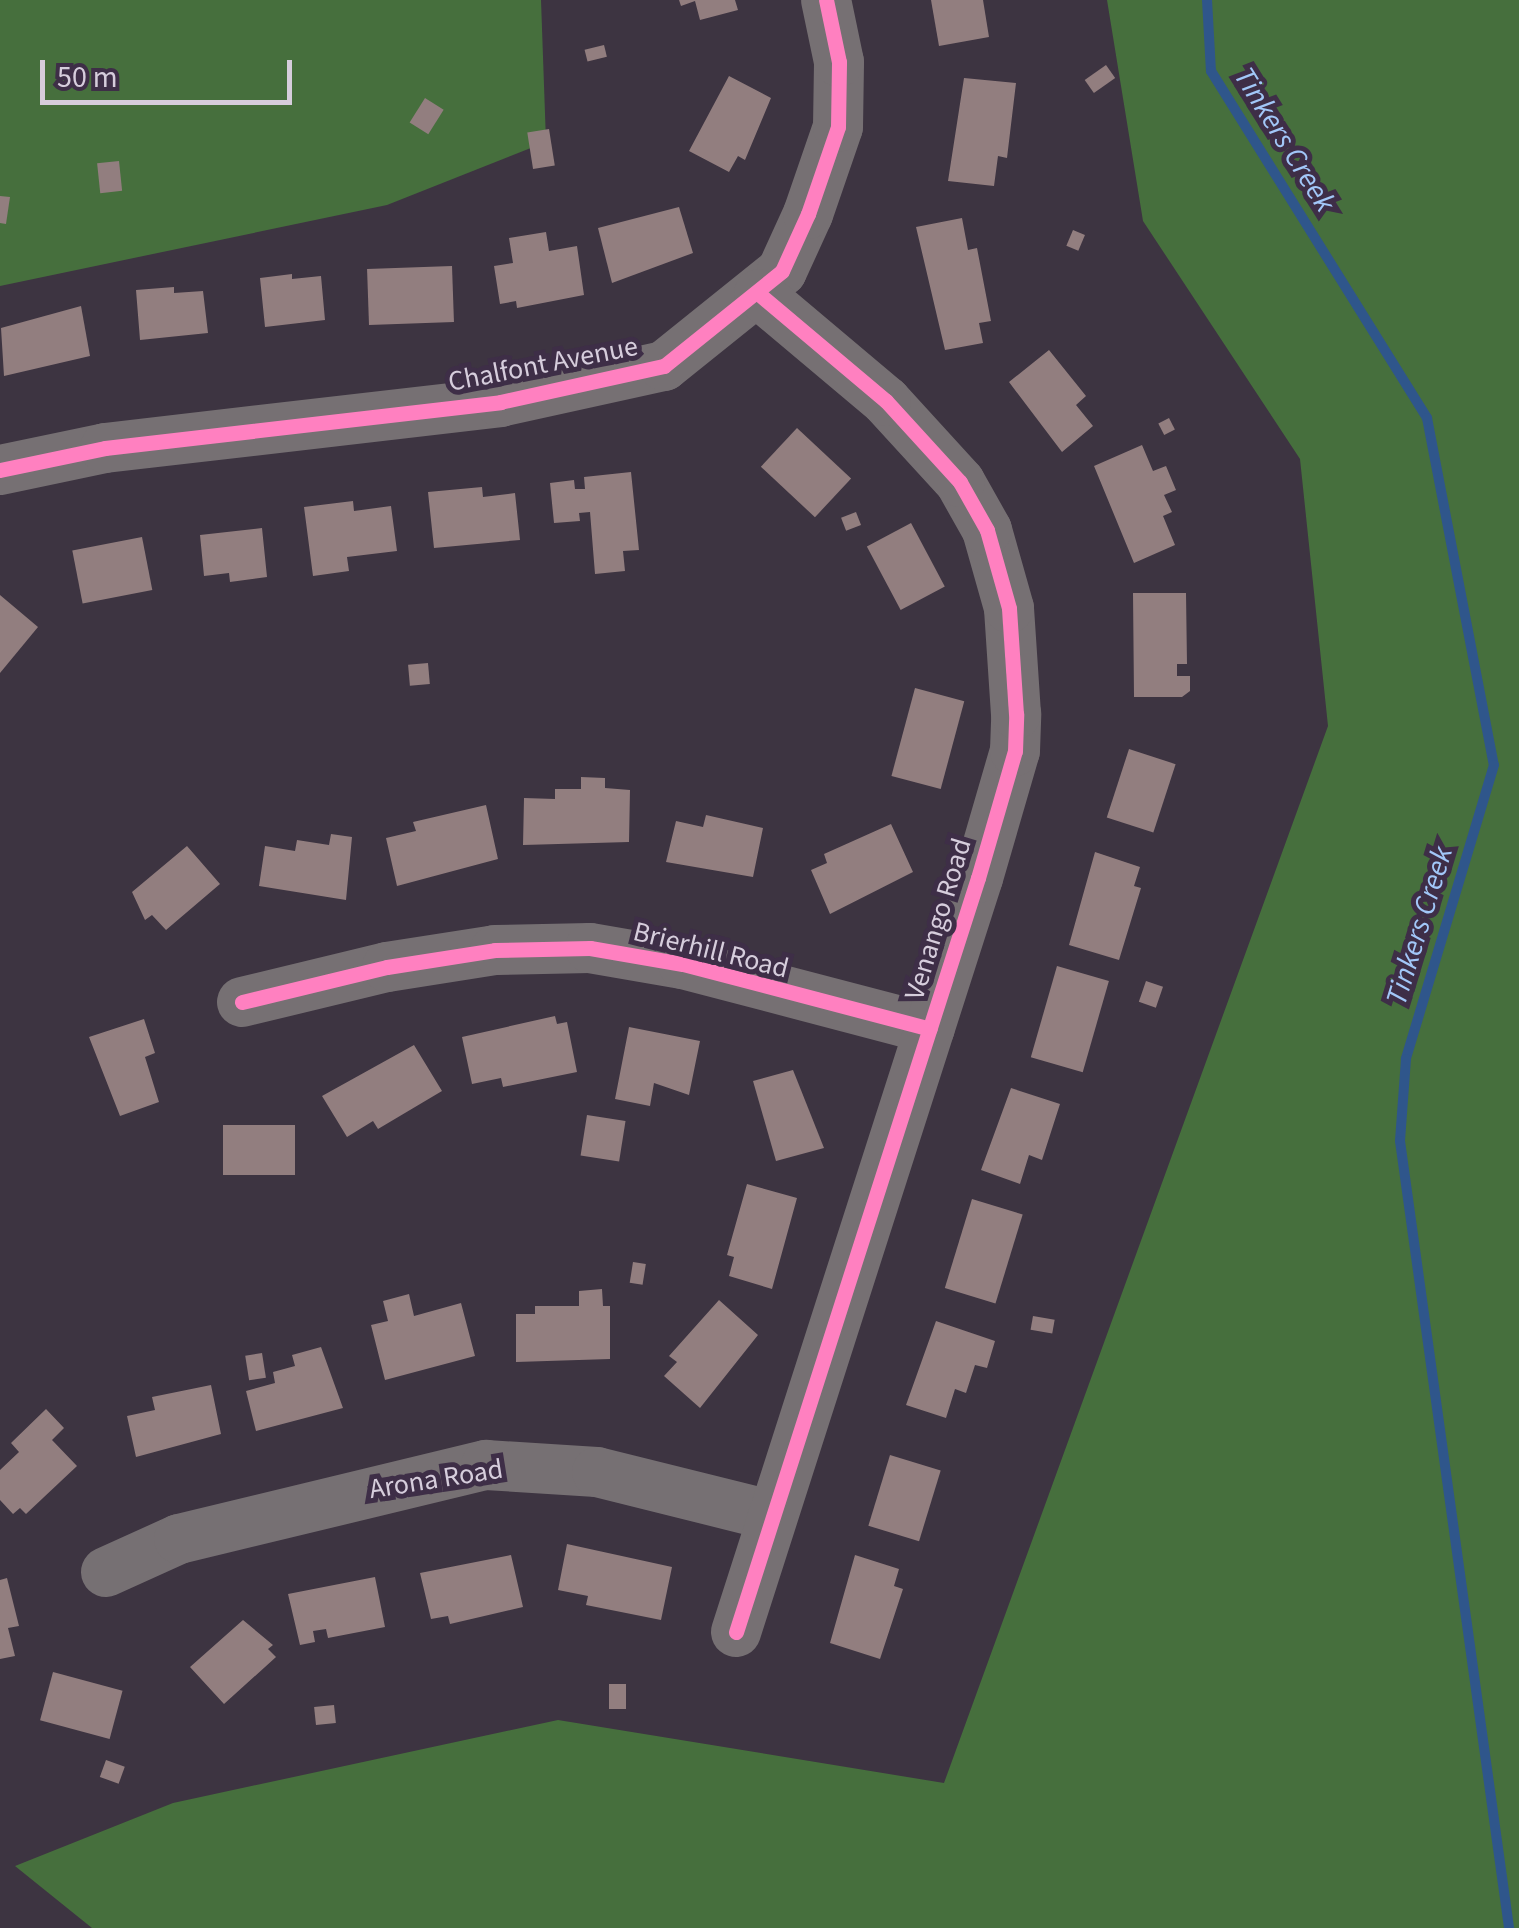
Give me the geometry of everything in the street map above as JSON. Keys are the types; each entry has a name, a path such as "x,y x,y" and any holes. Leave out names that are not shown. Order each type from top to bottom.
{"street":[{"name":"Chalfont Avenue","path":"0,470 105,448 581,388 664,366 759,294 782,271 838,127 840,62 826,0"},
{"name":"Venango Road","path":"736,1632 1015,751 1017,654 1010,608 988,530 960,482 886,402 759,294"},
{"name":"Brierhill Road","path":"242,1002 387,967 495,950 590,948 684,964 930,1029"},
{"name":"Arona Road","path":"106,1572 217,1528 486,1466 597,1472 773,1516"}],"green space":[{"path":"0,0 541,0 546,142 387,205 0,286"},
{"path":"1107,0 1519,0 1519,1928 92,1928 15,1866 173,1803 558,1720 944,1783 1328,726 1300,459 1143,221"}],"building":[{"path":"679,0 735,0 738,10 700,20 695,1 681,6"},
{"path":"931,0 983,0 989,37 939,46"},
{"path":"604,45 607,57 587,61 585,50"},
{"path":"1106,65 1115,78 1094,93 1085,80"},
{"path":"729,76 771,98 745,160 738,156 729,172 689,151"},
{"path":"964,78 1016,83 1007,158 998,156 994,186 948,181"},
{"path":"425,98 444,110 428,134 410,123"},
{"path":"549,129 555,166 533,169 527,132"},
{"path":"119,161 122,191 100,193 97,163"},
{"path":"0,196 10,197 6,224 0,223"},
{"path":"679,207 693,253 612,283 598,228"},
{"path":"962,218 968,250 977,248 991,321 979,323 983,343 945,350 916,227"},
{"path":"1073,230 1085,235 1078,251 1066,246"},
{"path":"546,232 549,251 577,246 584,295 517,308 516,301 500,304 494,266 513,263 509,238"},
{"path":"452,266 454,322 369,325 367,269"},
{"path":"292,274 292,279 321,276 325,320 265,327 260,278"},
{"path":"174,287 174,293 203,291 208,333 140,340 136,290"},
{"path":"81,306 90,356 4,376 1,328"},
{"path":"1049,350 1086,396 1076,405 1093,426 1062,452 1009,382"},
{"path":"1169,418 1175,430 1164,435 1158,423"},
{"path":"797,428 851,478 815,517 761,467"},
{"path":"1142,445 1153,471 1166,466 1176,490 1164,495 1172,512 1163,516 1175,545 1134,563 1094,466"},
{"path":"631,472 639,550 623,551 625,571 595,574 590,512 579,513 580,521 554,523 550,483 574,480 575,489 585,489 584,477"},
{"path":"482,487 483,497 515,493 520,540 434,548 428,492"},
{"path":"353,501 354,511 391,506 397,551 347,557 349,571 313,576 304,507"},
{"path":"856,512 861,525 846,531 841,518"},
{"path":"911,523 945,587 901,610 867,546"},
{"path":"262,528 267,577 230,582 229,573 204,576 200,535"},
{"path":"142,537 152,590 83,604 72,551"},
{"path":"1133,593 1186,593 1187,664 1177,664 1177,676 1190,676 1190,691 1182,697 1134,697"},
{"path":"0,595 38,627 0,673"},
{"path":"428,663 430,684 410,686 408,665"},
{"path":"915,688 964,701 941,789 891,776"},
{"path":"1129,749 1176,764 1153,833 1107,817"},
{"path":"581,777 605,778 605,788 630,790 629,842 523,845 524,798 555,799 555,789 581,789"},
{"path":"486,805 498,859 397,886 386,838 416,831 413,822"},
{"path":"706,815 763,828 753,877 666,862 676,821 703,827"},
{"path":"891,824 913,872 830,914 811,870 827,863 824,854"},
{"path":"331,834 352,837 346,900 259,886 265,846 295,851 297,840 329,845"},
{"path":"187,846 220,884 166,930 152,915 145,920 132,892"},
{"path":"1095,852 1140,867 1134,886 1141,888 1119,960 1069,945"},
{"path":"1057,966 1109,981 1083,1072 1031,1057"},
{"path":"1146,981 1163,987 1156,1008 1139,1002"},
{"path":"555,1016 557,1024 567,1022 577,1072 503,1087 501,1078 472,1084 462,1037"},
{"path":"144,1019 155,1053 145,1057 159,1102 120,1116 89,1037"},
{"path":"629,1027 700,1041 689,1095 654,1083 650,1106 615,1099"},
{"path":"414,1045 442,1091 378,1129 373,1121 347,1137 322,1096"},
{"path":"793,1070 824,1148 776,1161 753,1081"},
{"path":"1011,1088 1060,1104 1042,1160 1029,1155 1020,1184 981,1170"},
{"path":"587,1115 626,1121 619,1162 581,1155"},
{"path":"223,1125 295,1125 295,1175 223,1175"},
{"path":"747,1184 797,1198 772,1289 729,1276 734,1257 727,1255"},
{"path":"972,1199 1023,1214 995,1303 945,1288"},
{"path":"633,1262 646,1264 643,1285 630,1283"},
{"path":"602,1289 603,1306 610,1306 610,1359 516,1362 516,1314 535,1314 535,1306 579,1306 579,1291"},
{"path":"409,1294 414,1316 461,1303 475,1356 385,1380 371,1325 388,1321 383,1301"},
{"path":"719,1300 758,1335 700,1408 664,1376 677,1362 669,1356"},
{"path":"1033,1316 1055,1320 1052,1334 1031,1330"},
{"path":"936,1321 995,1341 987,1368 975,1365 966,1393 955,1389 946,1418 906,1405"},
{"path":"321,1347 343,1408 256,1431 246,1391 275,1383 273,1372 295,1366 292,1355"},
{"path":"262,1353 266,1378 249,1380 245,1356"},
{"path":"211,1385 221,1434 136,1457 127,1416 155,1410 152,1397"},
{"path":"46,1409 64,1428 52,1440 77,1466 26,1514 20,1508 13,1514 0,1500 0,1470 19,1452 11,1443"},
{"path":"890,1455 941,1470 919,1541 868,1526"},
{"path":"567,1544 672,1567 661,1620 586,1605 588,1596 558,1590"},
{"path":"511,1555 523,1607 450,1624 448,1616 431,1619 420,1573"},
{"path":"855,1555 899,1569 894,1586 903,1589 880,1659 830,1643"},
{"path":"375,1577 385,1627 328,1638 326,1629 313,1631 315,1642 300,1645 288,1594"},
{"path":"7,1578 19,1626 8,1628 15,1656 0,1659 0,1580"},
{"path":"243,1620 273,1645 268,1649 276,1657 224,1704 190,1667"},
{"path":"53,1672 123,1691 110,1739 40,1720"},
{"path":"609,1684 626,1684 626,1709 609,1709"},
{"path":"334,1705 336,1723 316,1725 314,1707"},
{"path":"106,1760 125,1767 119,1784 100,1777"}],"waterway":[{"name":"Tinkers Creek","path":"1207,0 1211,71 1427,418 1494,765 1406,1059 1400,1141 1509,1928"}],"cycle path":[{"path":"0,470 105,448 500,402 664,366 782,271 808,214 838,127 839,62 826,0"},
{"path":"736,1632 978,878 1015,751 1016,714 1009,608 987,530 960,482 886,401 759,294"},
{"path":"242,1002 387,967 495,950 590,948 683,964 930,1029"}]}
